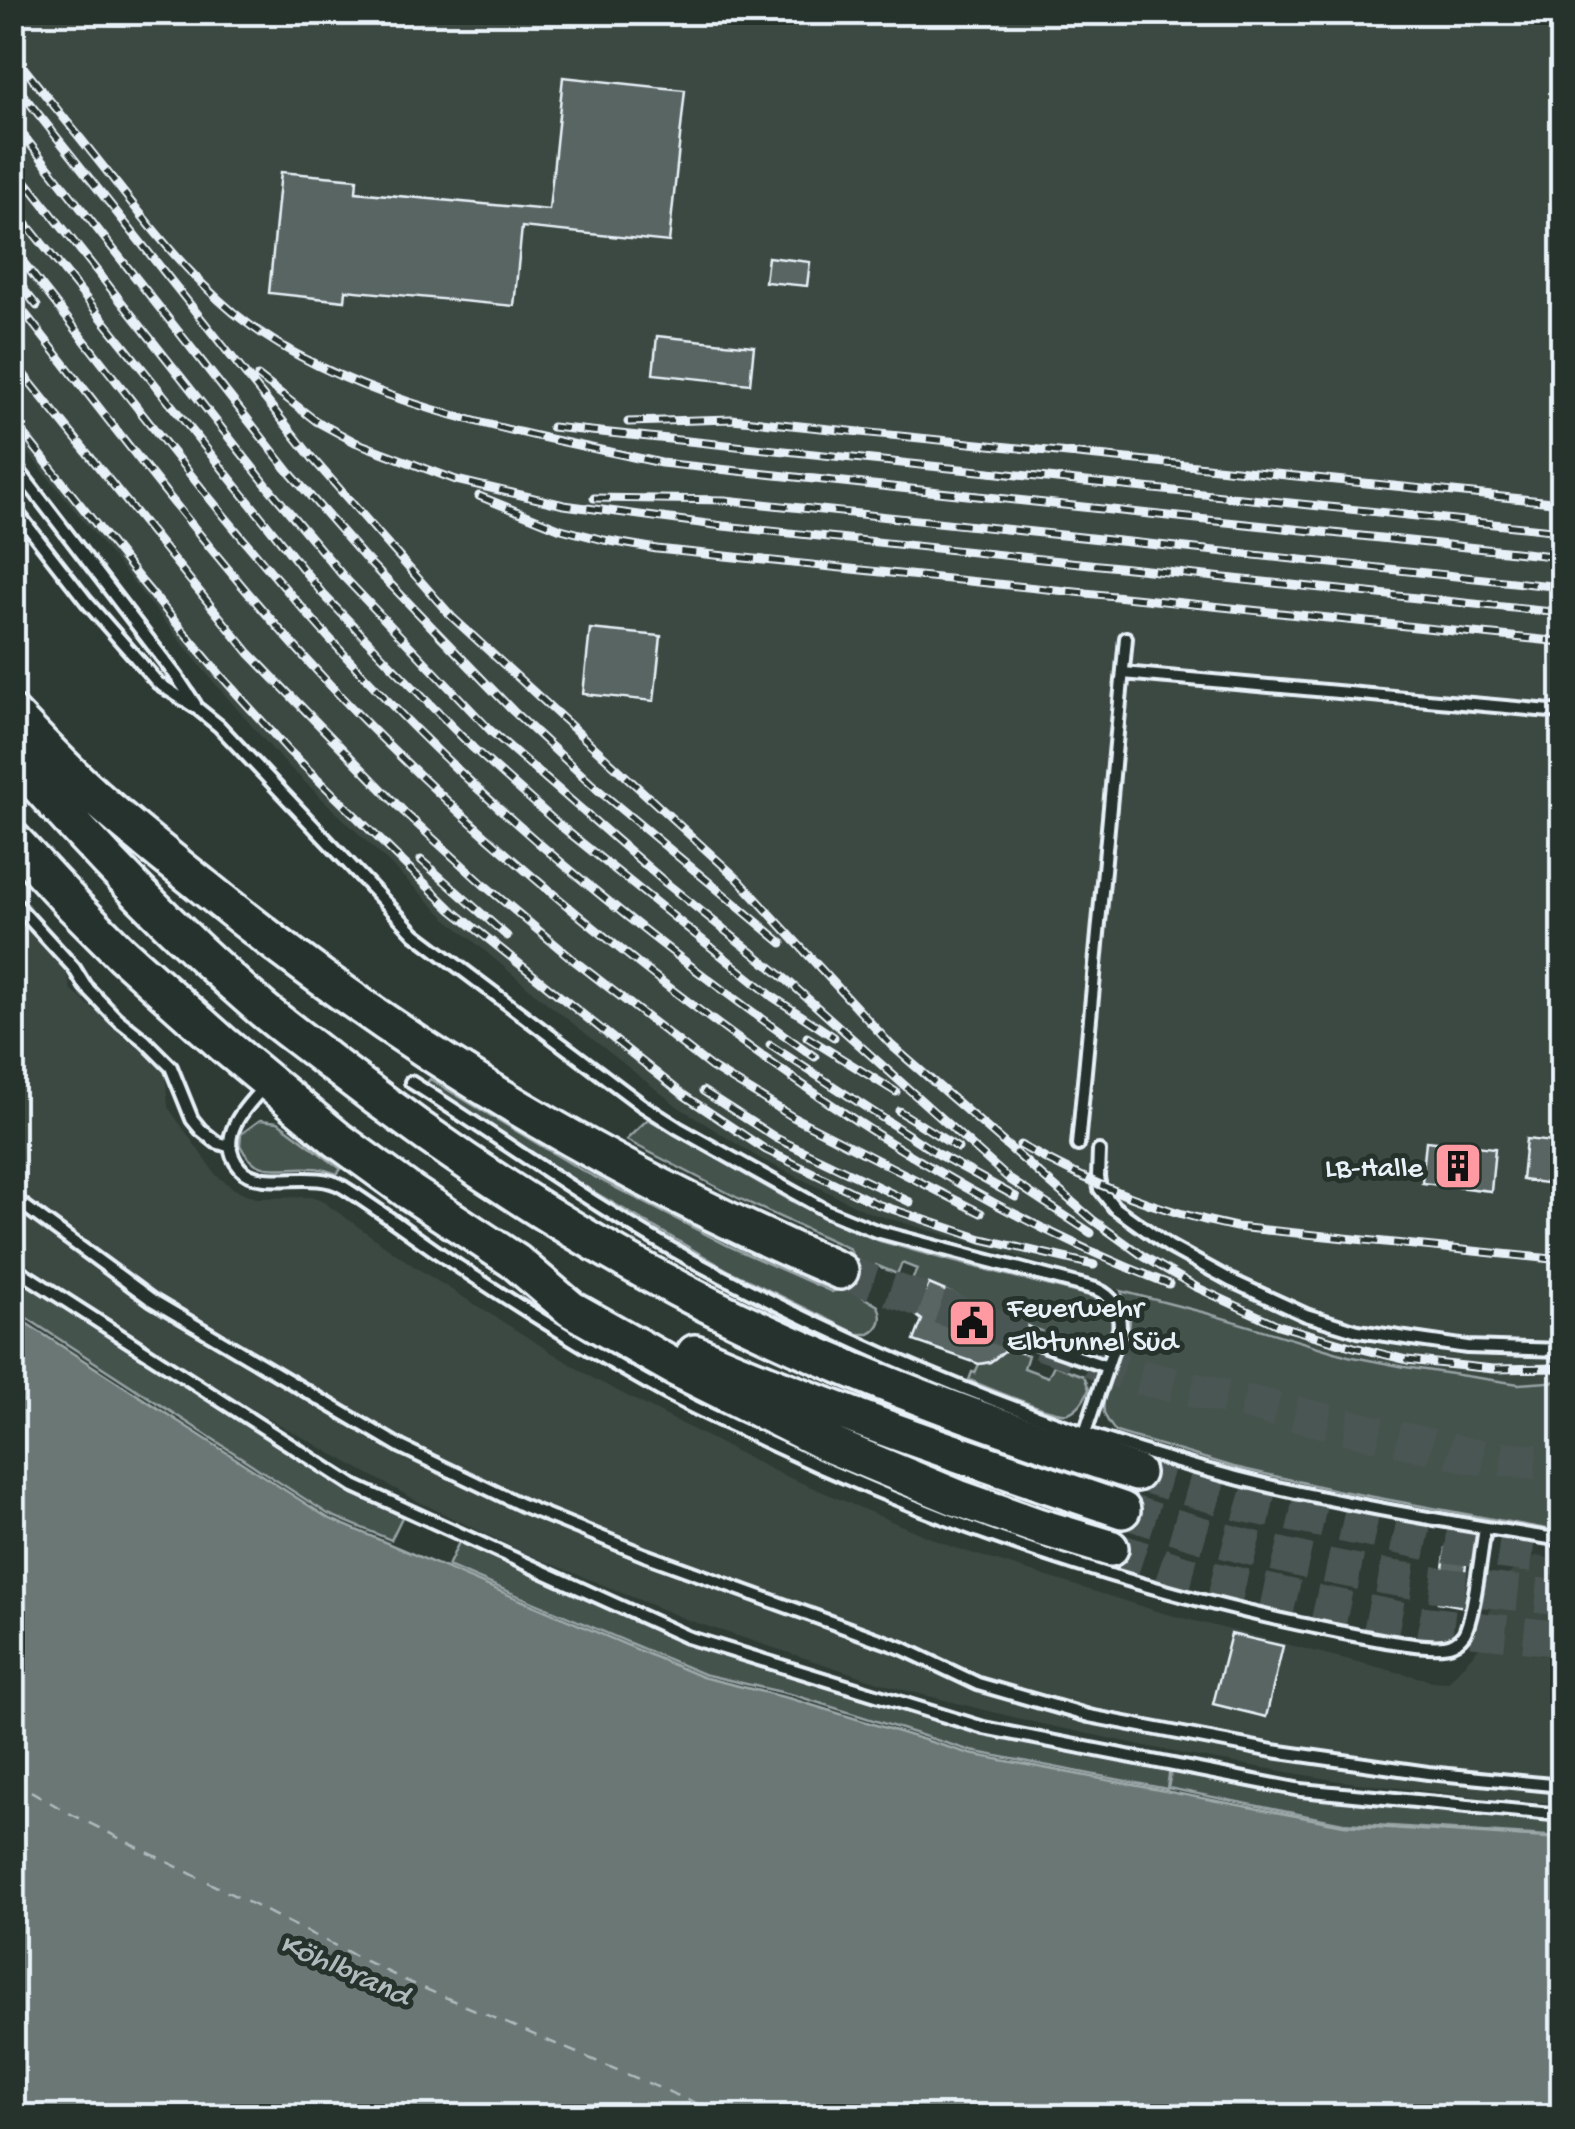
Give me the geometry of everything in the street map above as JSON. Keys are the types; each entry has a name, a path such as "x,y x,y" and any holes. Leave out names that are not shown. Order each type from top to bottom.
{"highway":[{"path":"12,715 141,895"},
{"path":"12,715 84,787 163,854 361,1008 497,1096 652,1184 840,1271"},
{"path":"12,755 74,828 261,1008 374,1096 521,1196 646,1272 740,1320 943,1406 1136,1474"},
{"path":"12,839 151,980 269,1082 337,1139 516,1262 571,1309 676,1368 826,1443 958,1498 1110,1548"},
{"path":"516,1262 584,1294 679,1347 772,1387 1122,1510"}],"lane":[{"path":"12,462 178,677 198,709"},
{"path":"12,506 86,601 158,684 219,726 415,934 642,1105 826,1211 876,1231 1105,1293 1116,1305 1120,1328 1085,1432"},
{"path":"1078,1145 1126,638"},
{"path":"1122,673 1562,712"},
{"path":"12,900 74,968 85,986 171,1067 192,1119 201,1130 216,1142 231,1146"},
{"path":"269,1082 239,1114 232,1131 233,1155 242,1170 258,1179 309,1178 340,1185 463,1270 666,1393 862,1486 978,1532 1086,1568 1252,1614 1358,1636 1444,1646 1460,1639 1468,1622 1485,1528"},
{"path":"412,1082 535,1165 689,1259 821,1326 964,1389 1085,1432 1270,1486 1406,1516 1562,1540"},
{"path":"1099,1151 1100,1189 1114,1207 1170,1247 1232,1281 1306,1314 1358,1330 1467,1347 1562,1350"},
{"path":"12,1197 152,1300 401,1446 524,1506 644,1555 902,1648 978,1684 1088,1716 1274,1751 1428,1774 1562,1786"},
{"path":"12,1266 354,1486 687,1638 1002,1732 1301,1790 1562,1815"},
{"path":"1026,1339 1107,1368"}],"shaded area":[{"path":"12,13 1562,13 1562,1381 1519,1384 1348,1356 870,1213 759,1158 677,1106 445,917 279,757 13,434"},
{"path":"13,909 63,960 71,990 165,1069 168,1107 216,1175 234,1189 256,1198 311,1197 322,1201 415,1267 596,1380 776,1472 952,1547 1163,1613 1448,1682 1484,1642 1493,1590 1521,1562 1536,1556 1562,1560 1562,1803 1340,1781 1188,1755 900,1689 688,1620 525,1553 419,1502 196,1378 82,1304 13,1253"},
{"path":"430,1079 583,1171 729,1246 832,1292 847,1286 863,1294 878,1306 878,1326 869,1334 858,1334 726,1269 584,1186 426,1084"},
{"path":"648,1119 793,1202 849,1229 944,1259 1090,1296 1109,1313 1110,1332 1102,1343 1090,1348 930,1285 926,1291 910,1285 917,1269 902,1263 897,1274 876,1265 873,1270 857,1263 850,1249 738,1198 626,1140"},
{"path":"260,1120 278,1122 341,1169 337,1174 316,1168 271,1168 254,1163 240,1145 241,1134"},
{"path":"12,1270 404,1513 391,1540 328,1514 13,1309"},
{"path":"1121,1291 1348,1356 1519,1384 1562,1381 1562,1532 1336,1490 1234,1467 1116,1432 1106,1418 1104,1403 1129,1329 1129,1314"},
{"path":"1003,1347 1028,1355 1024,1368 1048,1377 1054,1365 1084,1376 1089,1389 1083,1400 1072,1411 1060,1413 969,1380 979,1364 994,1360"},
{"path":"460,1540 619,1610 892,1704 1170,1768 1167,1789 971,1751 794,1695 703,1674 448,1566"},
{"path":"1172,1767 1299,1792 1562,1817 1562,1837 1343,1823 1168,1788"}],"water":[{"name":"Köhlbrand","path":"12,1314 328,1518 702,1677 792,1699 970,1754 1344,1825 1562,1839 1562,2116 13,2116"}],"building":[{"path":"563,77 685,90 669,242 522,227 514,306 346,290 345,301 269,293 281,172 357,179 356,192 549,210"},
{"path":"768,257 810,262 807,286 765,282"},
{"path":"657,336 754,346 750,384 653,374"},
{"path":"590,629 661,636 654,701 583,694"},
{"path":"1526,1139 1562,1143 1562,1185 1522,1180"},
{"name":"LB-Halle","path":"1426,1141 1495,1148 1491,1191 1422,1183"},
{"name":"Feuerwehr Elbtunnel Süd","path":"929,1284 1030,1327 1018,1337 1023,1347 1021,1353 1007,1349 990,1362 979,1364 914,1341 922,1320 909,1310 909,1305 913,1293 919,1289 926,1291"},
{"path":"1446,1548 1468,1551 1460,1606 1438,1602"},
{"path":"1231,1634 1283,1646 1266,1717 1213,1704"}],"ferry route":[{"path":"12,1780 65,1811 402,1979 726,2116"}],"tunnel":[{"path":"840,1271 1132,1375 1471,1456 1562,1464"},
{"path":"1136,1473 1242,1504 1430,1543 1562,1559"},
{"path":"1122,1510 1235,1543 1349,1570 1562,1598"},
{"path":"1110,1548 1185,1573 1315,1602 1420,1623 1562,1639"}],"railway":[{"path":"12,53 200,282 234,313 279,345 382,393 494,426 661,463 1562,557"},
{"path":"12,81 313,459 452,617 739,880 891,1045 1093,1220 1196,1287 1278,1325 1407,1360 1493,1369 1562,1368"},
{"path":"12,121 290,473 365,558 513,711 597,789 782,943"},
{"path":"12,164 343,576 491,731 666,883 788,981 1009,1179 1091,1233"},
{"path":"12,206 322,593 473,748 557,823 773,997 834,1037"},
{"path":"12,248 230,523 321,629 420,733 472,784 583,880 815,1057"},
{"path":"12,275 37,306"},
{"path":"12,297 175,504 302,655 422,778 583,919 784,1072 907,1153 1035,1224 1169,1284"},
{"path":"12,360 249,653 404,812 483,884 711,1067 793,1117 981,1213"},
{"path":"258,376 316,421 355,442 456,480 564,505 723,526 1562,613"},
{"path":"12,419 138,577 289,751 452,910 685,1096 766,1150 877,1204 982,1239 1094,1265"},
{"path":"628,422 732,419 1562,503"},
{"path":"552,427 1562,531"},
{"path":"479,496 561,529 657,549 1562,642"},
{"path":"594,498 725,500 1562,587"},
{"path":"421,860 507,936"},
{"path":"807,1037 896,1092"},
{"path":"770,1045 938,1154 1016,1197"},
{"path":"703,1091 776,1138 910,1202"},
{"path":"899,1111 958,1148"},
{"path":"1020,1145 1125,1195 1236,1227 1562,1260"}],"place":[{"name":"LB-Halle","path":"1458,1166"},
{"name":"Feuerwehr Elbtunnel Süd","path":"972,1323"}]}
